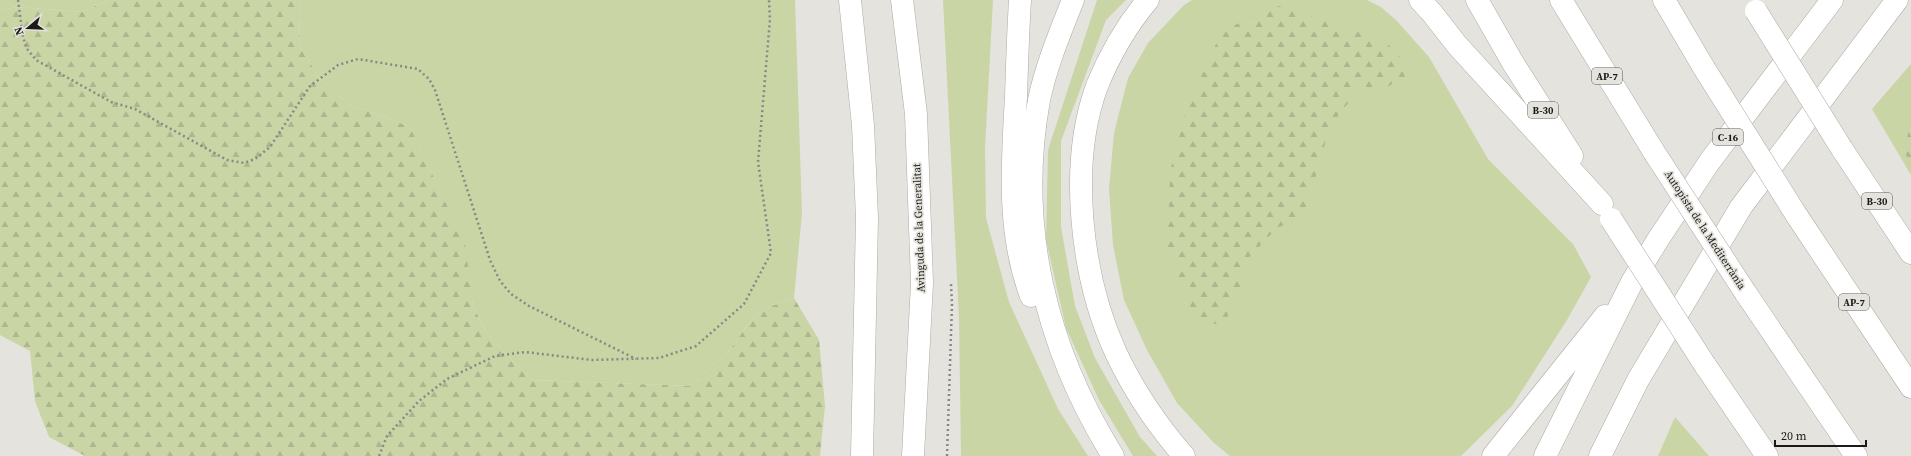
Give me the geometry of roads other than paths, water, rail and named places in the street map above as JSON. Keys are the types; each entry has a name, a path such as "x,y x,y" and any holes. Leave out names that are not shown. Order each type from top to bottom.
{"main road":[{"path":"850,0 863,125 867,218 862,456"},
{"name":"Avinguda de la Generalitat","path":"902,0 916,114 922,283 913,456"},
{"path":"1020,0 1012,159 1013,212 1019,256 1030,292 1044,328 1113,456"},
{"path":"1073,0 1050,58 1039,99 1033,141 1030,180 1031,220 1038,267 1046,305 1059,347 1081,399"},
{"path":"1148,0 1120,38 1097,87 1089,114 1084,148 1081,177 1082,215 1092,283 1116,352 1149,412 1184,456"},
{"path":"1420,0 1457,45 1607,212"},
{"name":"B-30","path":"1477,0 1513,63 1607,212 1705,365 1767,456"},
{"name":"Autopista de la Mediterrània","path":"1561,0 1654,152 1745,292 1856,456"},
{"name":"AP-7","path":"1664,0 1704,68 1798,216 1911,387"},
{"name":"C-16","path":"1545,456 1633,280 1710,161 1832,0"},
{"path":"1600,456 1638,380 1741,207 1897,0"},
{"name":"B-30","path":"1753,6 1842,148 1911,253"},
{"path":"1493,456 1633,280"},
{"path":"1612,456 1638,380"}]}
